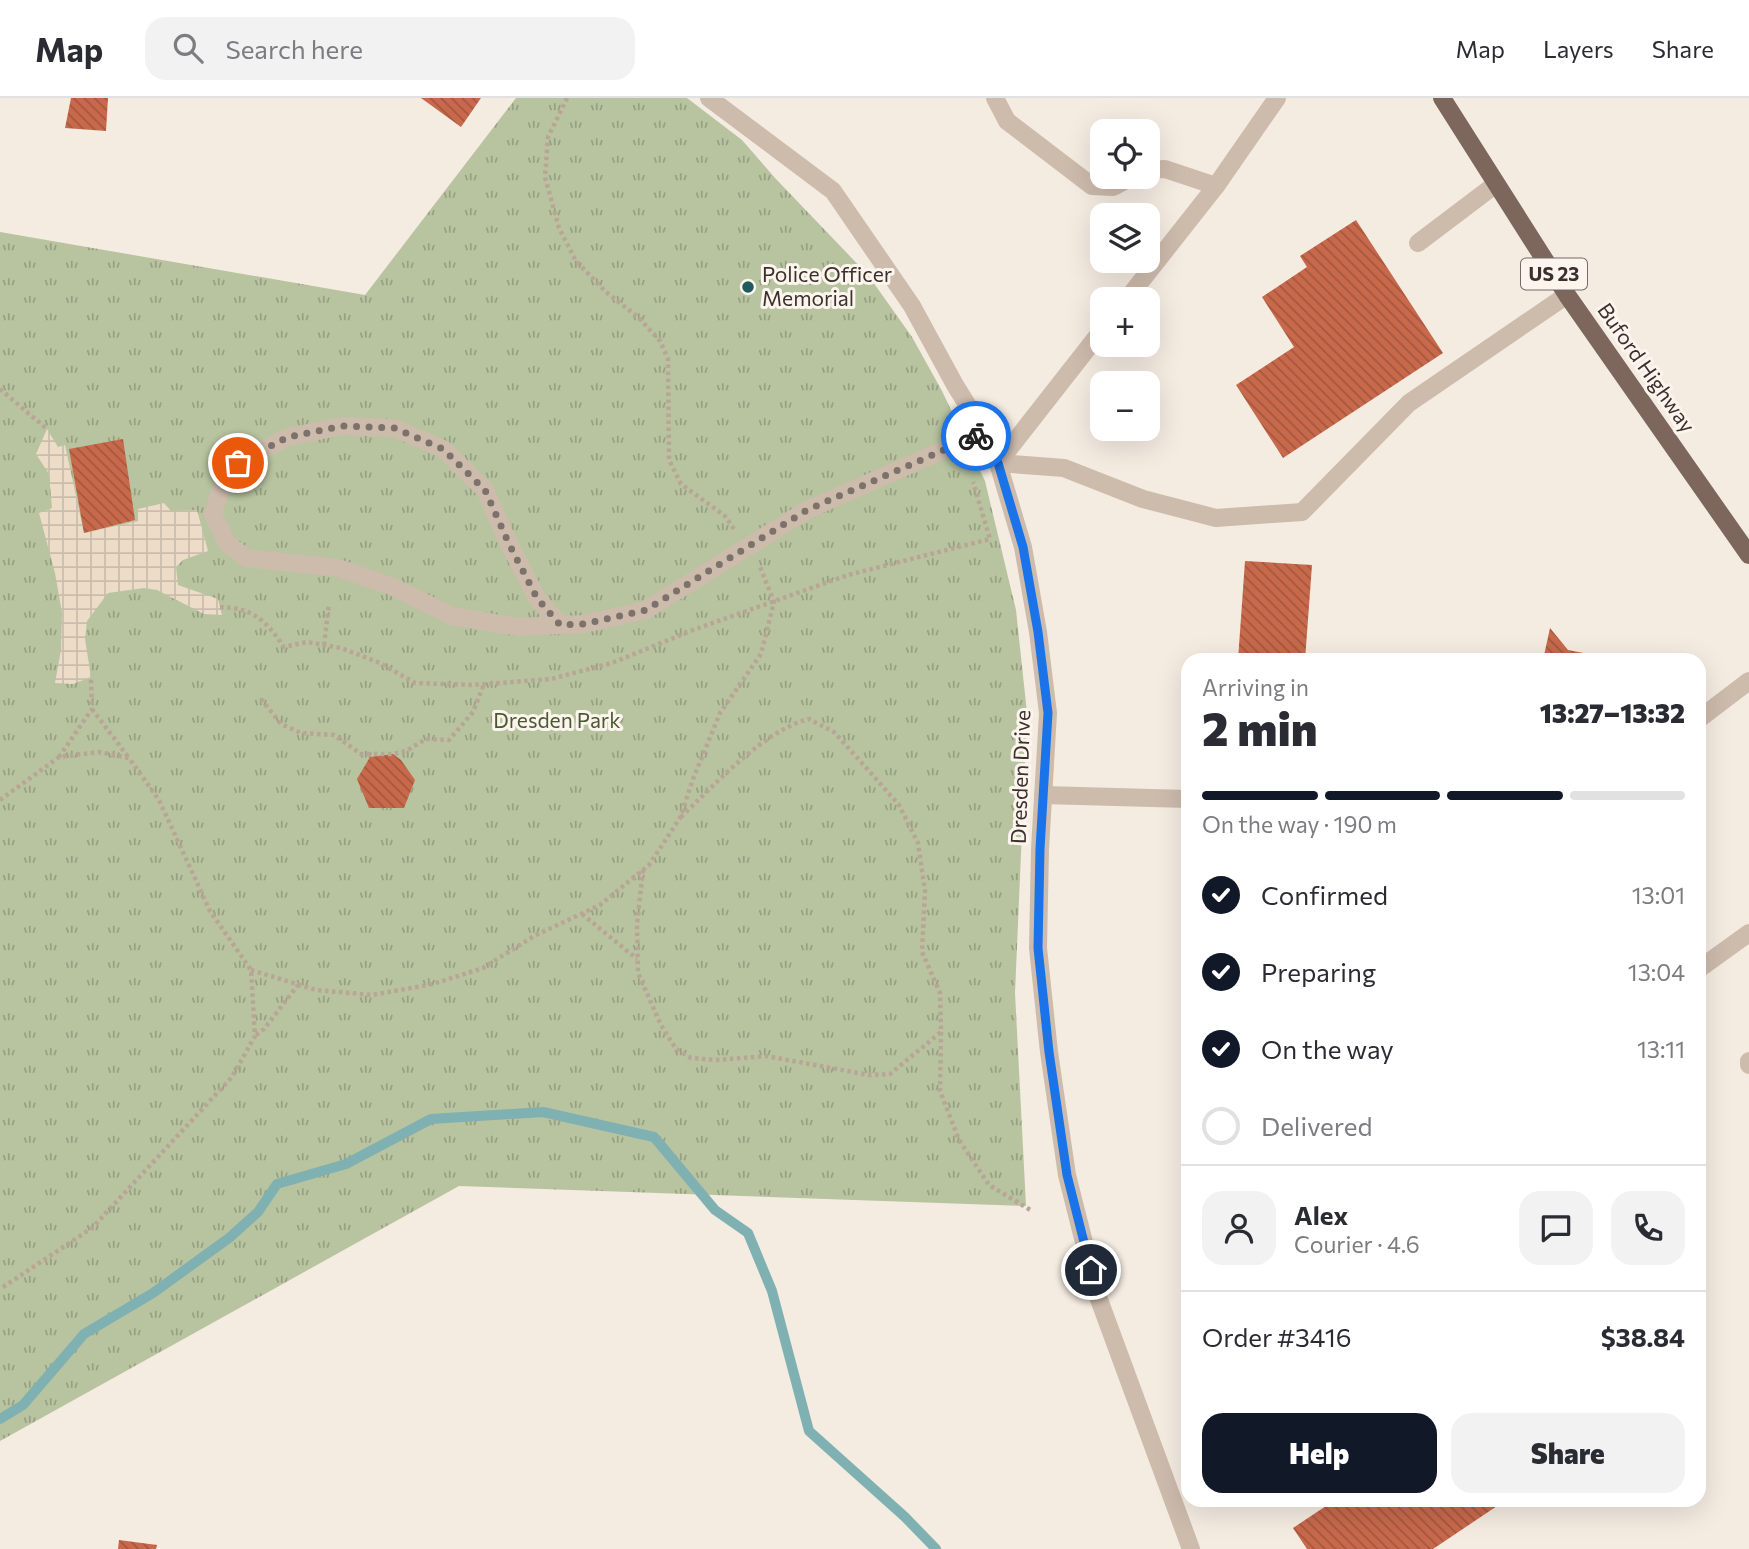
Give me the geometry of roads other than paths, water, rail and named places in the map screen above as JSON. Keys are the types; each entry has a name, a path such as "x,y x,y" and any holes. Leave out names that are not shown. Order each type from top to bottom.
{"main road":[{"name":"Buford Highway","path":"1442,98 1567,295 1749,555"}],"street":[{"name":"Dresden Drive","path":"709,98 833,191 912,306 984,432 998,463 1023,547 1048,713 1038,948 1049,1052 1067,1175 1097,1294 1191,1549"},
{"path":"995,98 1007,121 1090,185"},
{"path":"1136,287 1216,186 1277,98"},
{"path":"1160,169 1216,186"},
{"path":"1418,243 1496,184"},
{"path":"998,463 1064,468 1143,499 1216,518 1302,512 1409,403 1567,295"},
{"path":"998,463 1090,345"},
{"path":"560,625 537,598 485,490 443,449 394,428 342,426 288,437 238,463 221,488 213,514 227,543 246,558 338,568 391,586 452,616 519,626 560,625 584,624 646,610 807,510 984,432"},
{"path":"1706,714 1749,681"},
{"path":"1043,795 1181,799"},
{"path":"1706,964 1749,933"}],"waterway":[{"path":"0,1419 23,1405 84,1334 153,1293 229,1238 258,1212 277,1184 346,1164 431,1119 543,1112 654,1137 715,1210 748,1233 772,1291 809,1431 905,1517 936,1549"}],"place":[{"name":"Police Officer Memorial","path":"748,287"}],"park label":[{"name":"Dresden Park","path":"557,721"}]}
